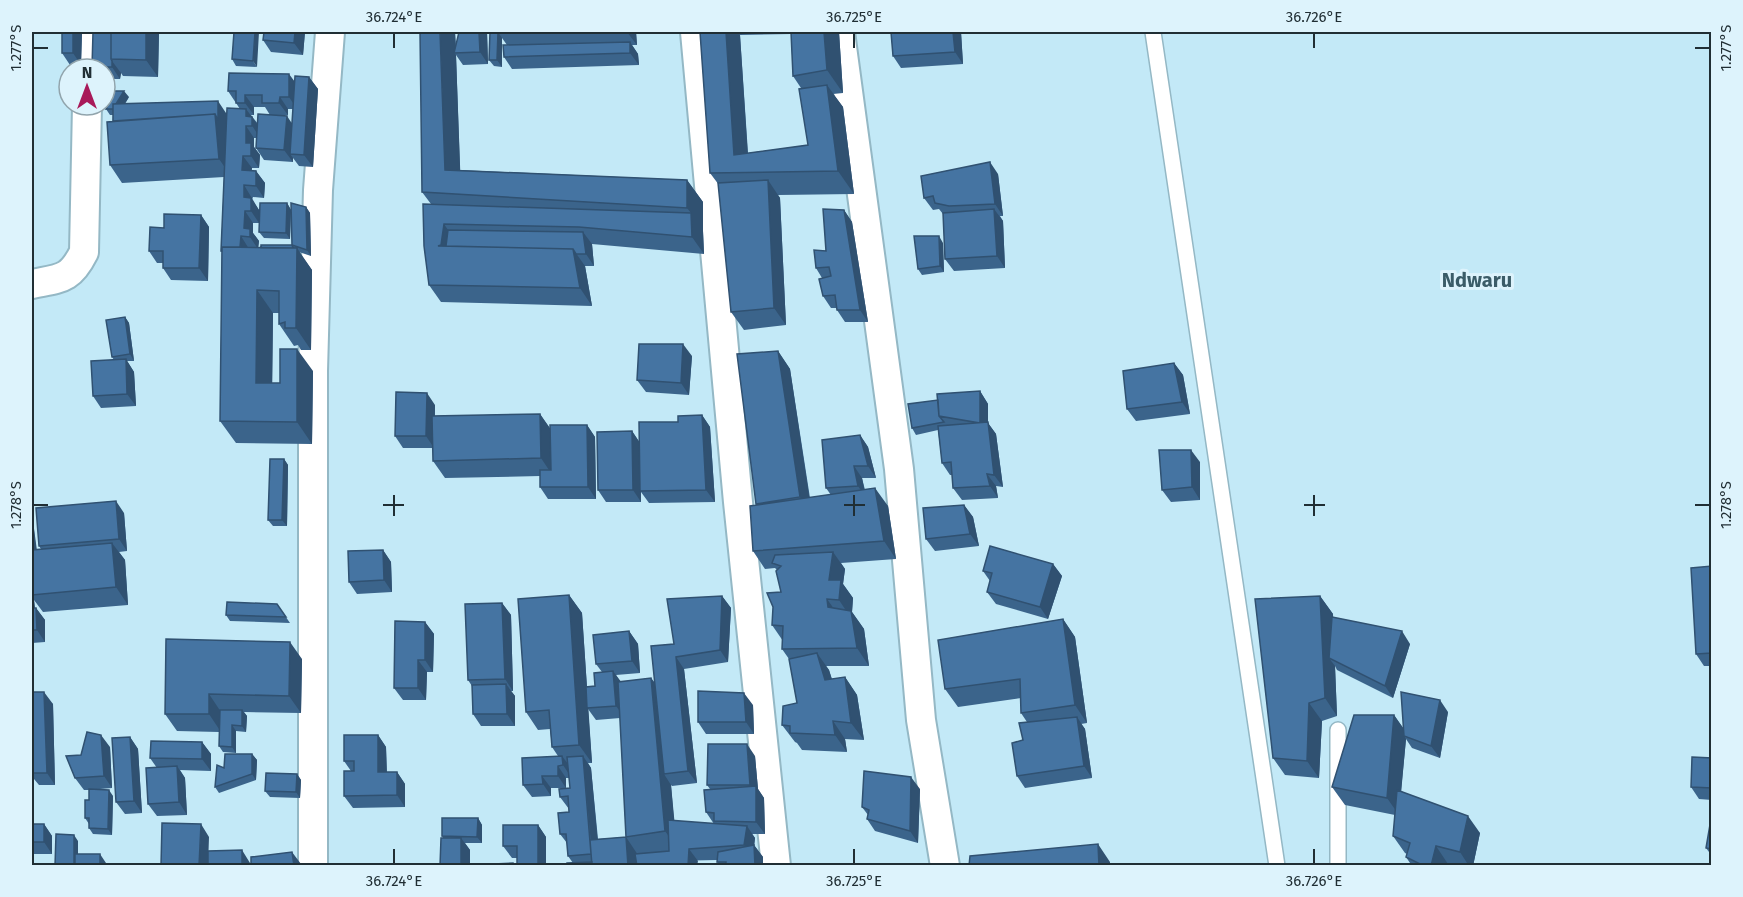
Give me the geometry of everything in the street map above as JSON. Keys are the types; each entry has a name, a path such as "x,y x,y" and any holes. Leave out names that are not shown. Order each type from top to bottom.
{"street":[{"path":"88,57 89,32"},
{"path":"313,866 313,371 318,190 330,32"},
{"path":"695,32 738,502 776,866"},
{"path":"840,32 899,469 921,720 945,866"},
{"path":"32,284 61,278 75,269 84,252 87,117"}],"lane":[{"path":"1154,32 1277,866"},
{"path":"1338,729 1338,866"}],"building":[{"path":"62,32 73,32 73,53 62,53"},
{"path":"93,32 111,32 111,57 92,57"},
{"path":"111,32 146,32 146,60 111,57"},
{"path":"234,32 255,32 253,61 232,59"},
{"path":"264,32 295,32 294,43 263,40"},
{"path":"420,32 440,32 445,170 687,180 687,208 422,192"},
{"path":"459,32 479,32 480,52 454,53"},
{"path":"490,32 498,32 497,60 489,60"},
{"path":"700,32 726,32 734,155 808,145 799,89 827,85 838,171 710,173"},
{"path":"791,32 824,32 827,70 793,76"},
{"path":"891,32 953,32 955,52 893,56"},
{"path":"630,42 630,53 504,57 503,45"},
{"path":"229,73 289,74 289,97 280,97 279,103 262,103 262,95 245,95 245,103 236,103 236,91 228,91"},
{"path":"295,76 309,77 304,155 290,154"},
{"path":"117,91 124,91 117,102"},
{"path":"218,101 218,120 215,114 113,121 113,117 117,117 117,104"},
{"path":"227,108 246,109 246,116 252,117 252,126 246,126 246,143 251,143 251,156 243,156 242,170 256,171 256,186 244,185 244,197 251,198 251,211 245,211 244,228 250,229 250,237 241,236 240,247 222,247 221,251"},
{"path":"215,114 219,159 110,165 107,122"},
{"path":"258,114 287,116 284,150 256,148"},
{"path":"990,162 995,204 949,206 935,203 933,196 924,198 921,176"},
{"path":"768,180 774,308 731,312 718,183"},
{"path":"260,203 287,203 286,233 259,232"},
{"path":"291,203 306,207 307,250 292,245"},
{"path":"423,204 691,213 692,237 579,227 444,224 441,245 438,246 573,249 580,288 429,285 424,246"},
{"path":"823,209 844,210 860,310 837,310 835,295 823,296 819,279 831,276 829,267 816,268 814,250 826,251"},
{"path":"994,209 997,256 945,259 943,213"},
{"path":"164,214 201,215 199,268 163,268 163,251 149,251 150,227 164,228"},
{"path":"448,230 583,232 586,254 576,254 573,249 446,246"},
{"path":"914,236 939,236 940,266 918,269"},
{"path":"261,245 292,245 293,248 261,248"},
{"path":"222,247 297,248 296,328 285,328 285,322 279,324 279,291 257,290 256,383 280,383 280,349 297,349 297,422 220,421"},
{"path":"125,317 130,354 112,357 106,320"},
{"path":"639,344 683,344 681,383 637,380"},
{"path":"778,351 800,497 756,504 737,354"},
{"path":"126,359 127,394 93,396 91,361"},
{"path":"1174,363 1182,402 1127,409 1123,371"},
{"path":"980,391 980,423 939,416 937,394"},
{"path":"396,392 427,393 426,436 395,436"},
{"path":"938,400 939,416 944,422 912,428 908,404"},
{"path":"540,414 541,458 433,461 432,416"},
{"path":"702,415 706,490 640,491 639,422 678,422 678,416"},
{"path":"988,422 994,475 987,474 990,486 953,488 951,462 942,463 938,426"},
{"path":"550,425 587,425 588,487 540,487 540,470 551,470"},
{"path":"632,431 633,490 598,490 597,432"},
{"path":"860,435 868,466 854,466 858,486 826,488 822,440"},
{"path":"1159,450 1191,450 1192,487 1162,490"},
{"path":"270,459 284,459 282,520 268,520"},
{"path":"875,488 884,541 753,551 750,506"},
{"path":"116,501 119,539 39,546 36,508"},
{"path":"964,505 970,534 926,539 923,508"},
{"path":"112,543 116,587 32,595 32,550"},
{"path":"990,546 1053,564 1040,607 987,592 992,573 983,571"},
{"path":"383,550 384,580 349,582 348,551"},
{"path":"833,552 829,580 841,580 839,600 827,599 828,607 851,611 857,648 782,649 783,626 772,625 773,607 767,593 781,592 776,571 781,566 772,563 775,555"},
{"path":"1712,566 1712,653 1696,654 1691,568"},
{"path":"569,595 579,745 552,747 549,710 526,712 518,599"},
{"path":"722,596 720,650 676,657 688,771 664,774 651,646 674,644 667,599"},
{"path":"1320,596 1325,698 1309,703 1307,761 1273,758 1255,599"},
{"path":"227,602 277,604 286,617 226,615"},
{"path":"502,603 505,679 468,680 465,604"},
{"path":"32,608 36,608 37,630 32,630"},
{"path":"1332,617 1402,631 1385,686 1329,658"},
{"path":"1063,619 1075,705 1021,713 1020,679 945,689 938,640"},
{"path":"395,621 425,622 425,660 418,660 418,688 394,688"},
{"path":"629,631 632,661 596,664 593,635"},
{"path":"166,639 290,642 289,696 209,694 209,714 165,714"},
{"path":"817,653 825,680 845,677 851,723 833,721 835,735 790,733 790,726 782,725 783,706 797,703 789,659"},
{"path":"613,671 616,706 587,708 586,687 595,686 594,673"},
{"path":"651,678 665,831 626,837 618,682"},
{"path":"506,684 507,714 473,714 472,685"},
{"path":"698,691 744,693 746,722 698,722"},
{"path":"32,692 44,692 47,773 32,773"},
{"path":"1401,692 1440,700 1431,746 1404,736"},
{"path":"220,710 242,710 242,726 232,725 232,747 219,746"},
{"path":"1354,715 1394,715 1387,798 1332,787"},
{"path":"1077,717 1084,766 1017,776 1012,743 1023,740 1019,723"},
{"path":"87,732 101,735 104,776 75,778 66,756 81,755"},
{"path":"344,735 378,735 378,772 397,772 397,795 344,796 344,771 354,771 354,761 344,761"},
{"path":"130,737 134,801 116,802 112,738"},
{"path":"151,741 202,742 202,759 150,758"},
{"path":"708,744 747,744 750,785 707,785"},
{"path":"225,754 252,754 252,774 215,787 217,765 224,768"},
{"path":"562,756 563,765 558,766 558,776 542,776 543,784 523,785 522,758"},
{"path":"583,756 591,854 568,856 566,834 560,834 558,813 569,812 568,796 560,797 559,789 570,788 567,757"},
{"path":"1692,757 1712,758 1712,788 1691,787"},
{"path":"177,766 179,802 148,804 146,768"},
{"path":"864,771 911,777 910,831 867,819 869,810 862,807"},
{"path":"266,773 297,774 296,792 265,791"},
{"path":"756,786 756,822 714,821 714,813 706,812 704,790"},
{"path":"89,789 109,790 108,829 89,828 89,818 85,818 85,800 89,800"},
{"path":"1397,790 1468,816 1460,852 1436,846 1431,866 1424,866 1406,857 1410,843 1393,836"},
{"path":"1712,813 1712,849 1706,848"},
{"path":"442,818 478,818 477,837 442,836"},
{"path":"668,820 747,826 744,845 689,849 688,866 637,866 635,854 669,851"},
{"path":"162,823 201,824 199,866 161,866"},
{"path":"32,824 44,824 44,842 32,842"},
{"path":"503,825 538,825 538,866 517,866 517,846 503,846"},
{"path":"56,834 74,835 74,866 55,866"},
{"path":"626,837 628,866 592,866 590,840"},
{"path":"441,838 461,838 461,866 440,866"},
{"path":"1098,844 1099,866 969,866 970,856"},
{"path":"754,845 755,866 726,866 726,862 717,862 718,852"},
{"path":"242,850 242,866 208,866 208,851"},
{"path":"292,852 294,866 251,866 251,857"},
{"path":"75,854 100,854 100,866 75,866"},
{"path":"592,862 592,866 567,866 567,863"},
{"path":"513,863 513,866 494,866 494,864"},
{"path":"834,864 869,864 869,866 834,866"}],"district":[{"name":"Ndwaru","path":"1477,280"}]}
